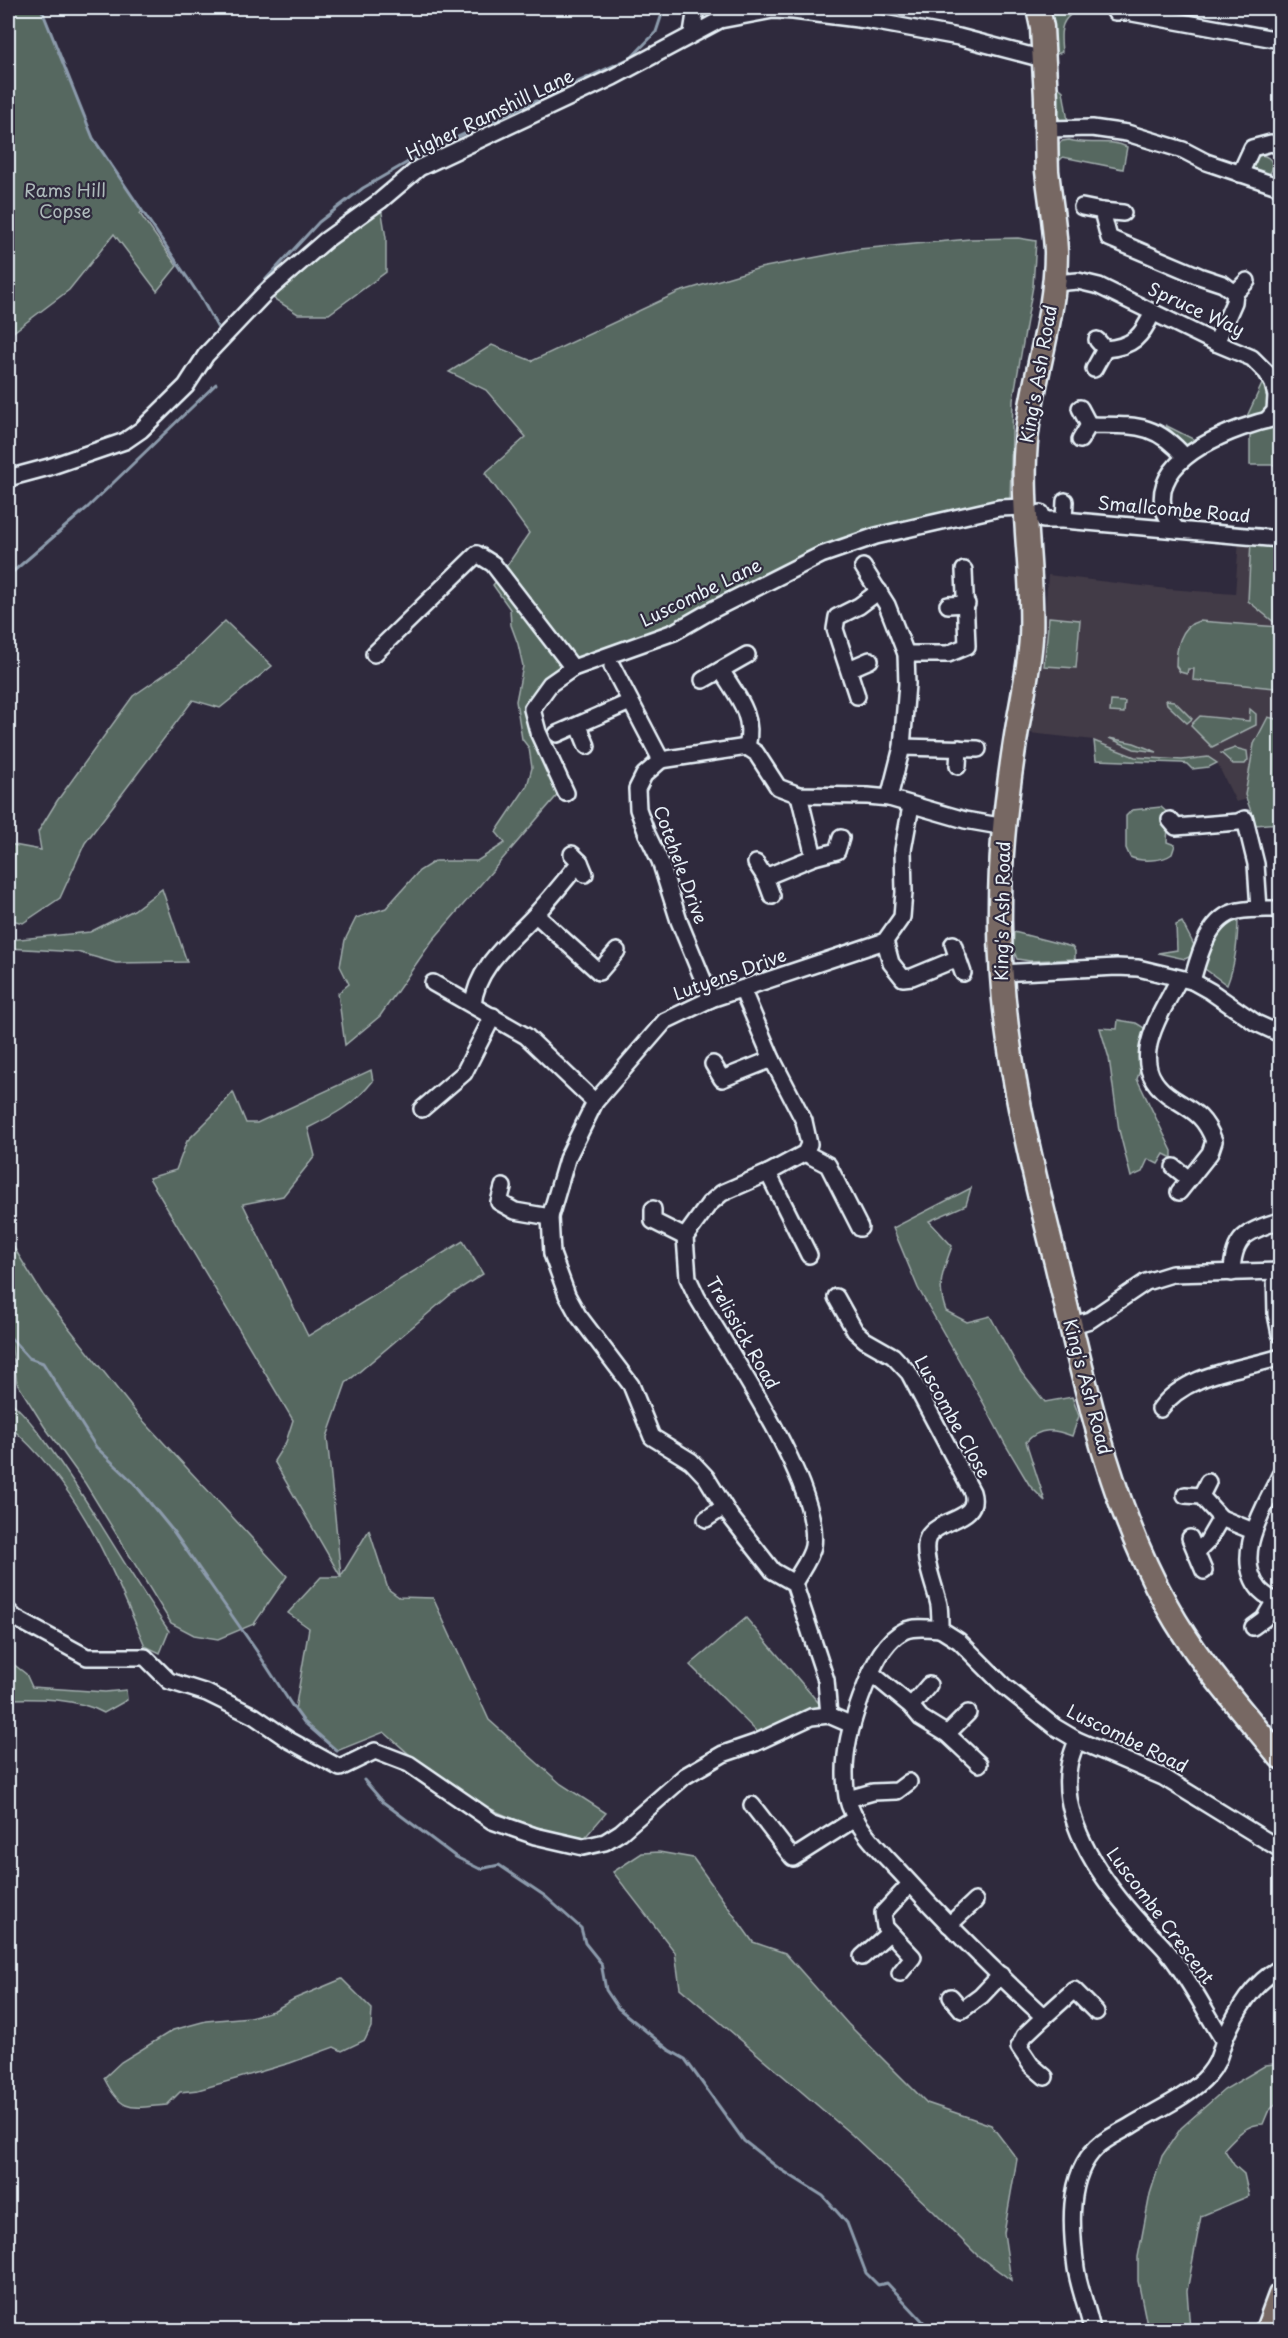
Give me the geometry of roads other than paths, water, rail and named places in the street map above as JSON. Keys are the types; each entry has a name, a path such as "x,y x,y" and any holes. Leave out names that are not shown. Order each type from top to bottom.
{"highway":[{"name":"King's Ash Road","path":"1038,8 1042,27 1047,164 1056,249 1049,324 1034,384 1025,455 1033,510 1030,572 1031,637 1026,689 1017,731 1005,827 1000,904 1000,973 1010,1063 1036,1187 1070,1326 1104,1451 1123,1510 1141,1555 1168,1609 1195,1650 1281,1757"},
{"path":"1267,2331 1281,2295"}],"street":[{"path":"692,33 696,8"},
{"name":"Higher Ramshill Lane","path":"8,478 49,467 125,441 141,430 186,386 206,355 265,293 326,240 380,201 419,168 613,77 720,20 773,10 794,11 866,20 959,37 1043,59"},
{"path":"1115,12 1127,12 1281,40"},
{"path":"1047,129 1092,128 1127,133 1184,150 1206,162 1240,174 1280,182"},
{"path":"1240,174 1252,148 1264,144 1281,146"},
{"path":"1082,207 1123,213"},
{"path":"1102,211 1109,238 1223,284 1235,293"},
{"name":"Spruce Way","path":"1054,283 1077,280 1099,286 1216,344 1252,358 1267,373 1273,384 1276,396 1274,418"},
{"path":"1216,344 1234,302 1235,293 1247,281"},
{"path":"1094,369 1101,344 1117,348 1139,337 1153,312"},
{"path":"1080,408 1089,425"},
{"path":"1177,530 1167,517 1163,505 1164,489 1173,470 1185,457 1214,439 1274,418"},
{"path":"1089,425 1136,426 1152,429 1177,447 1185,457"},
{"path":"1080,440 1089,425"},
{"path":"1064,520 1065,501"},
{"name":"Luscombe Lane","path":"573,668 674,632 714,609 832,552 876,536 999,508 1033,510"},
{"name":"Smallcombe Road","path":"1033,510 1044,520 1281,539"},
{"path":"374,654 477,554 493,564 573,668 550,684 532,709 538,732 566,793"},
{"path":"863,567 887,605 906,654 907,684 902,747 889,798"},
{"path":"906,654 948,654 967,646 964,570"},
{"path":"857,696 835,629 837,617 859,606 879,591"},
{"path":"948,605 967,604"},
{"path":"703,680 747,655"},
{"path":"849,669 870,660"},
{"path":"612,666 661,760 747,747 756,753 778,787 800,795 889,798 965,820 1005,827"},
{"path":"720,670 746,711 750,733 747,747"},
{"path":"557,734 630,702"},
{"path":"579,726 587,746"},
{"path":"902,747 978,749"},
{"path":"958,766 959,748"},
{"name":"Cotehele Drive","path":"661,760 644,775 636,789 638,809 646,834 660,861 679,921 711,999"},
{"path":"800,795 814,857"},
{"path":"911,806 903,850 902,917 885,941 891,963 903,978 912,977 955,951 963,973"},
{"path":"1173,827 1238,822 1245,819 1256,864 1259,909"},
{"path":"765,877 814,857 837,851 842,838"},
{"path":"473,1005 474,991 482,976 509,940 536,915 579,863"},
{"path":"756,863 765,877 772,896"},
{"path":"1179,1192 1210,1153 1214,1141 1204,1120 1197,1113 1160,1091 1148,1070 1147,1046 1151,1035 1217,924 1227,915 1237,911 1281,909"},
{"path":"536,915 599,972 617,951"},
{"name":"Lutyens Drive","path":"794,1583 773,1570 724,1507 706,1477 691,1461 652,1437 631,1385 578,1315 567,1295 552,1254 550,1217 567,1158 595,1102 664,1020 711,999 885,941"},
{"path":"1000,973 1118,967 1140,969 1185,980 1210,991 1256,1023 1281,1034"},
{"path":"434,982 526,1036 595,1102"},
{"path":"649,1220 686,1237 709,1204 722,1193 768,1173 805,1153 808,1144 804,1120 772,1059 742,989"},
{"path":"422,1109 464,1073 494,1016"},
{"path":"714,1064 724,1086 772,1059"},
{"path":"805,1153 828,1165 860,1228"},
{"path":"1174,1167 1189,1179"},
{"path":"768,1173 809,1255"},
{"path":"496,1198 515,1211 550,1217"},
{"path":"1232,1273 1232,1254 1238,1242 1250,1230 1278,1223 1272,1206"},
{"name":"Trelissick Road","path":"686,1237 688,1278 702,1307 773,1426 804,1491 811,1518 813,1546 794,1583"},
{"path":"1070,1326 1090,1320 1146,1282 1172,1274 1278,1271 1276,1314 1281,1334"},
{"name":"Luscombe Close","path":"836,1297 855,1331 865,1340 893,1356 909,1373 972,1492 974,1500 972,1507 934,1531 928,1537 926,1545 938,1604 940,1629"},
{"path":"1163,1397 1229,1368 1259,1364 1281,1357"},
{"path":"1253,1627 1278,1601 1265,1595 1252,1576 1250,1552 1253,1532 1280,1477"},
{"path":"1198,1491 1221,1518 1253,1532"},
{"path":"706,1519 724,1507"},
{"path":"1196,1553 1207,1542 1221,1518"},
{"path":"1190,1539 1204,1570"},
{"path":"794,1583 826,1680 829,1715"},
{"path":"8,1611 15,1618 87,1657 145,1656 169,1681 207,1692 254,1716 289,1740 340,1768 375,1751 409,1764 492,1821 535,1836 584,1847 605,1842 621,1832 685,1776 723,1754 755,1743 811,1717 829,1715 852,1725"},
{"path":"940,1629 905,1630 888,1642 871,1673 848,1735 844,1761 848,1799 856,1818 870,1839 910,1884 1044,2017"},
{"name":"Luscombe Road","path":"940,1629 959,1641 1004,1686 1055,1726 1077,1740 1163,1777 1281,1849"},
{"path":"871,1673 911,1706 921,1718 946,1734 979,1764"},
{"path":"911,1706 929,1685"},
{"path":"946,1734 968,1713"},
{"name":"Luscombe Crescent","path":"1077,1740 1069,1765 1069,1792 1073,1813 1091,1858 1104,1879 1141,1924 1170,1954 1192,1986 1224,2041"},
{"path":"848,1799 873,1792 897,1791 909,1782"},
{"path":"752,1805 798,1863 856,1818"},
{"path":"900,1973 913,1957 885,1928 883,1912 910,1884"},
{"path":"949,1925 975,1901"},
{"path":"862,1957 889,1932"},
{"path":"1092,2331 1076,2270 1074,2234 1074,2191 1083,2164 1098,2146 1182,2096 1208,2076 1221,2056 1224,2041 1246,1997 1281,1968"},
{"path":"951,1997 962,2010 981,1996 1001,1975"},
{"path":"1045,2077 1031,2065 1019,2047 1024,2036 1074,1990 1096,2012"}],"waterway":[{"path":"41,8 93,138 201,298 219,330 199,351"},
{"path":"219,330 319,222 363,188 427,151 632,57 656,32 664,8"},
{"path":"8,576 87,508 216,384"},
{"path":"8,1335 29,1358 43,1363 96,1447 133,1482 173,1531 304,1722 337,1751"},
{"path":"364,1780 383,1802 456,1857 480,1869 499,1865 545,1896 581,1928 585,1943 601,1963 606,1990 618,2008 669,2050 685,2059 744,2141 777,2167 823,2196 847,2223 866,2273 878,2285 887,2283 931,2330"}],"park label":[{"name":"Rams Hill Copse","path":"65,201"}]}
